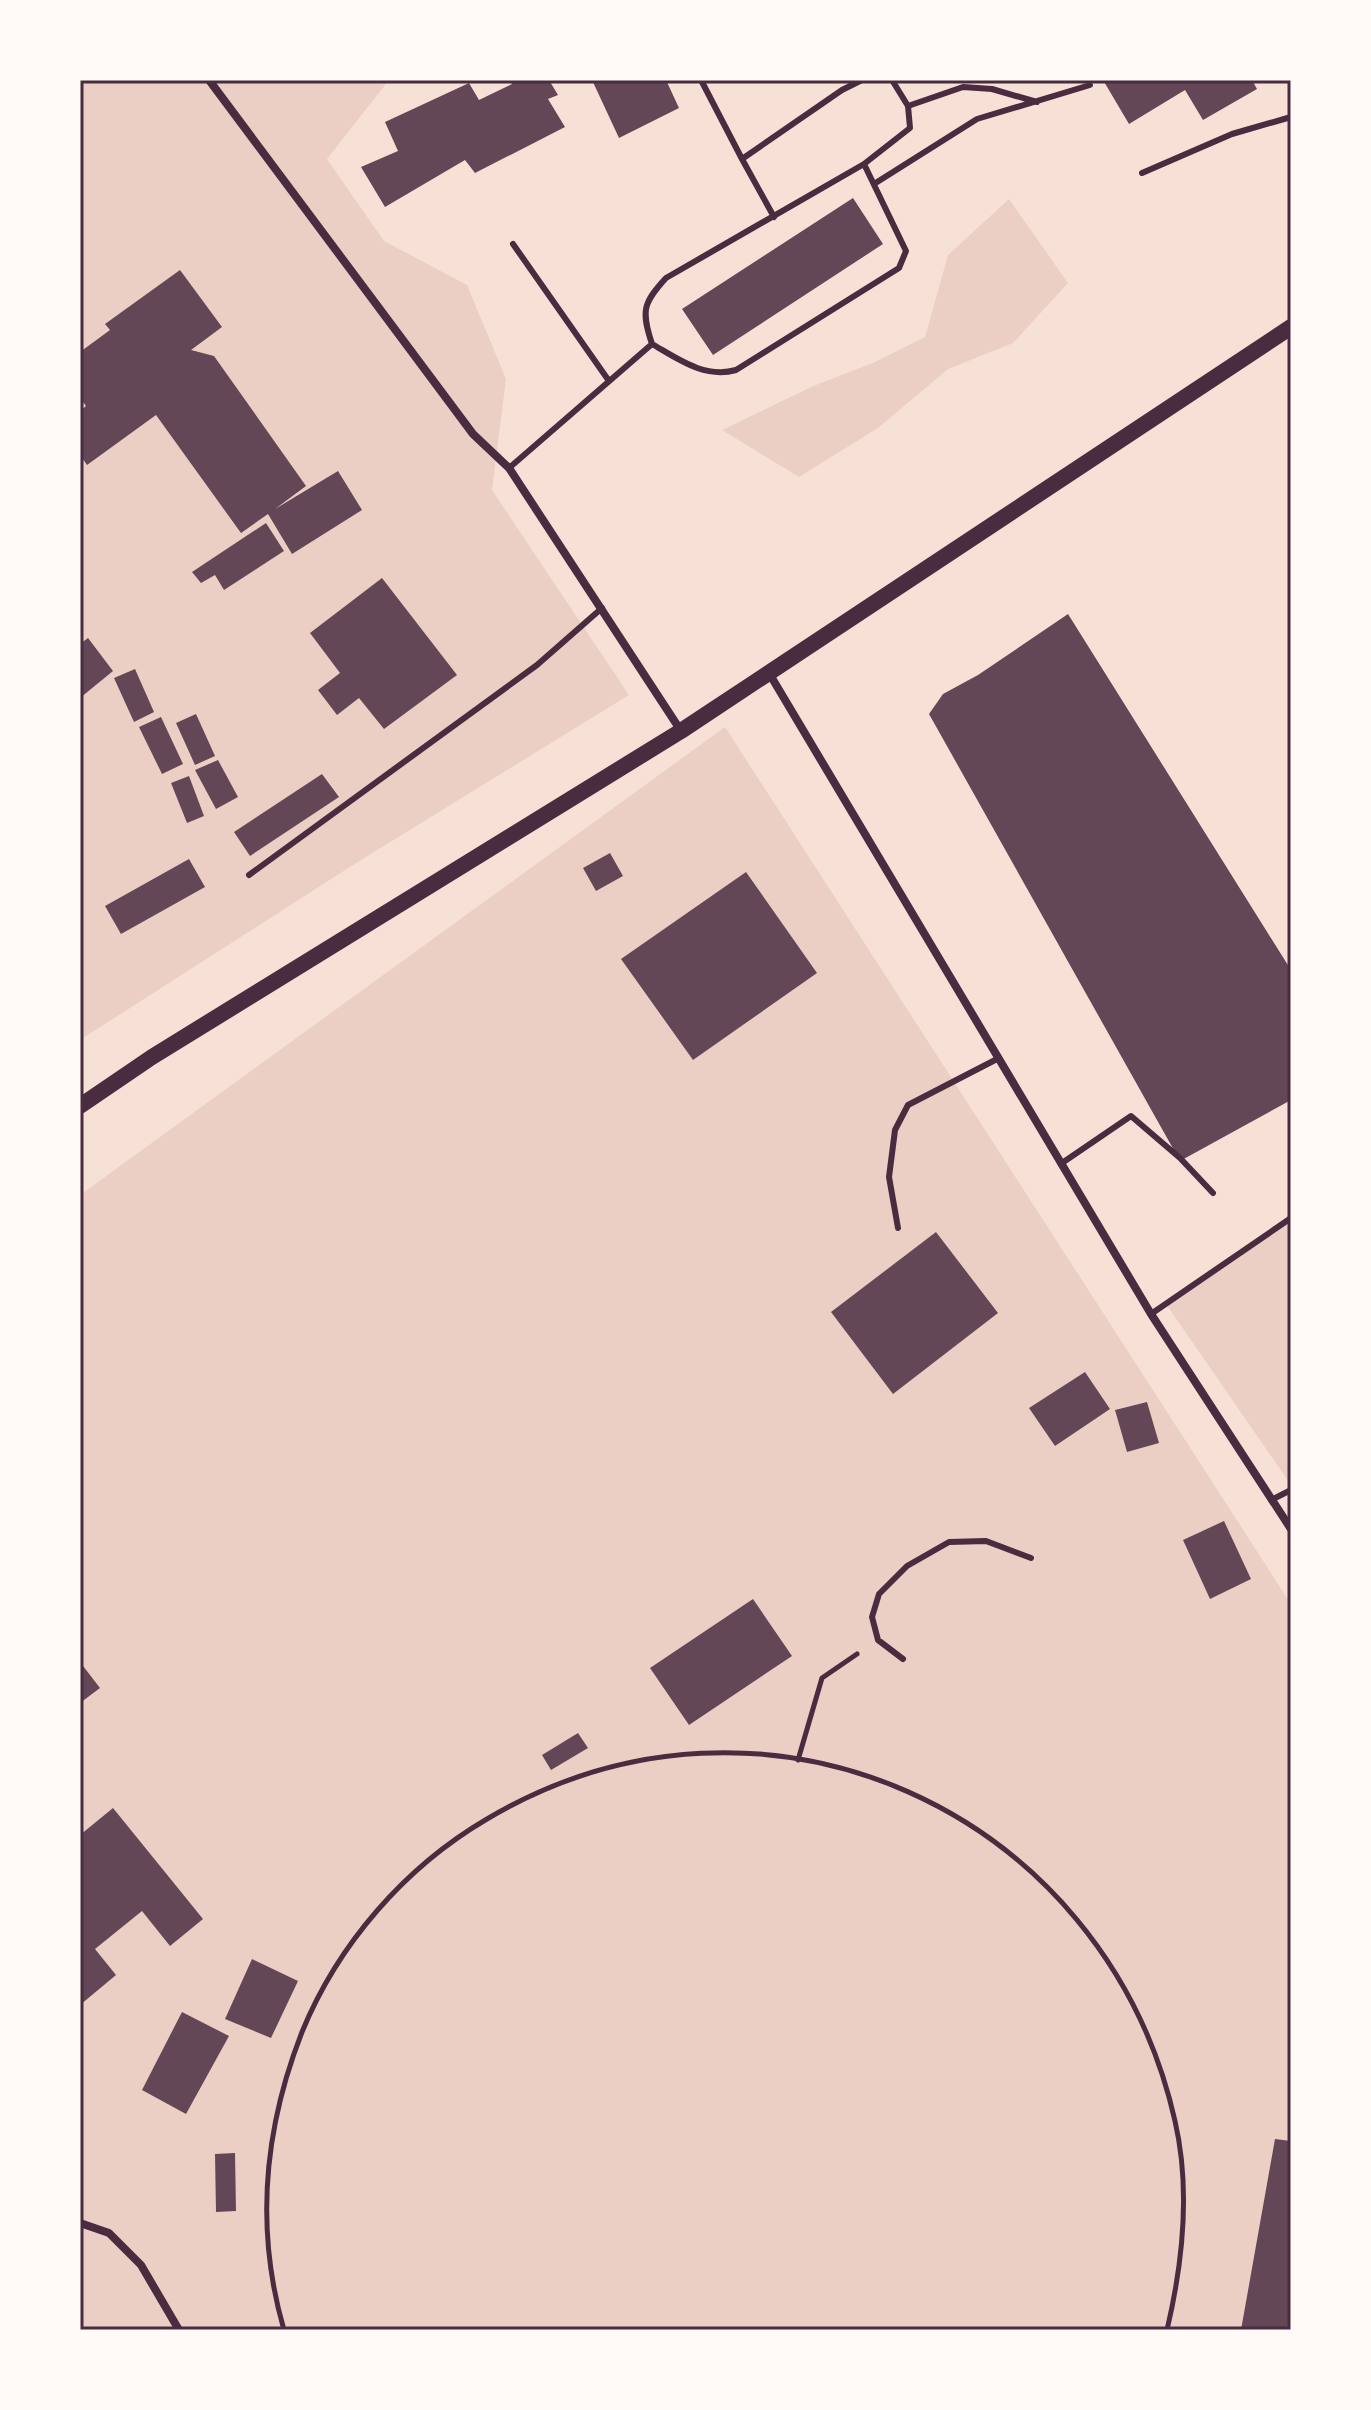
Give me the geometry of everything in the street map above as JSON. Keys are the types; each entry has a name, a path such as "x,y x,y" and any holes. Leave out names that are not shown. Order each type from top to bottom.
{"main road":[{"path":"80,1106 152,1057 681,731 1291,327"}],"street":[{"path":"209,80 473,434 509,468 681,731"},
{"path":"769,673 1151,1314 1291,1529"},
{"path":"80,2223 109,2233 141,2265 179,2330"}],"lane":[{"path":"701,80 774,217"},
{"path":"838,80 842,90"},
{"path":"742,159 842,90 862,80"},
{"path":"864,164 906,251 899,268 736,370 723,373 690,366 652,344 643,319 650,295 666,278 864,164 910,128 908,106 892,80"},
{"path":"874,184 977,119 1090,85"},
{"path":"908,106 963,87 992,89 1037,102"},
{"path":"1142,173 1232,134 1291,117"},
{"path":"513,244 609,381"},
{"path":"509,468 652,344"},
{"path":"249,875 537,665 602,608"},
{"path":"898,1228 889,1177 895,1130 908,1105 999,1058"},
{"path":"1062,1163 1131,1116 1180,1158 1213,1193"},
{"path":"1151,1314 1291,1218"},
{"path":"1271,1500 1291,1490"},
{"path":"903,1659 878,1640 872,1617 879,1594 907,1566 949,1542 986,1541 1031,1558"}],"path":[{"path":"798,1760 822,1678 878,1640"},
{"path":"284,2330 275,2298 266,2224 269,2149 285,2075 313,2006 352,1941 401,1883 459,1835 525,1796 596,1770 671,1754 746,1752 823,1763 895,1785 964,1820 1026,1864 1078,1919 1122,1981 1155,2050 1176,2123 1184,2199 1180,2275 1167,2330"}],"shaded area":[{"path":"80,80 389,80 327,159 384,241 467,285 506,379 492,490 629,695 353,865 80,1040"},
{"path":"1009,199 1068,283 1013,343 948,369 878,428 799,477 722,430 925,337 948,255"},
{"path":"725,727 1291,1604 1291,2330 80,2330 80,1195"},
{"path":"1291,1214 1291,1485 1166,1304"}],"building":[{"path":"510,80 549,80 558,95 548,99 565,127 475,173 465,160 385,207 361,167 398,151 385,122 469,83 479,100 512,84"},
{"path":"592,80 666,80 679,108 619,138"},
{"path":"1103,80 1252,80 1257,89 1203,120 1185,90 1129,124"},
{"path":"853,198 883,244 713,355 682,309"},
{"path":"180,270 222,327 191,350 214,356 306,486 275,509 338,471 362,510 292,554 268,514 241,533 156,415 87,465 80,455 80,411 86,406 80,398 80,352 110,330 105,324"},
{"path":"266,523 284,551 224,590 215,575 201,583 192,572"},
{"path":"382,578 457,675 384,729 359,698 337,715 318,690 340,673 310,633"},
{"path":"1068,614 1291,970 1291,1100 1180,1161 929,714 943,694 978,675"},
{"path":"88,638 113,671 80,698 80,644"},
{"path":"135,669 154,712 134,722 114,678"},
{"path":"196,714 215,756 195,765 176,723"},
{"path":"161,717 183,764 162,774 139,727"},
{"path":"218,760 238,797 216,809 195,770"},
{"path":"322,774 339,797 250,856 234,832"},
{"path":"189,776 204,816 187,823 171,783"},
{"path":"610,853 623,876 596,891 583,868"},
{"path":"189,859 205,887 121,934 105,906"},
{"path":"746,872 817,973 693,1060 621,959"},
{"path":"936,1232 998,1313 893,1394 831,1312"},
{"path":"1085,1372 1110,1409 1055,1446 1029,1408"},
{"path":"1147,1402 1159,1443 1127,1452 1115,1410"},
{"path":"1224,1521 1251,1579 1210,1599 1183,1540"},
{"path":"753,1599 792,1656 689,1725 650,1668"},
{"path":"80,1662 100,1688 80,1703"},
{"path":"578,1733 588,1748 551,1770 542,1755"},
{"path":"113,1808 203,1919 170,1946 142,1911 95,1949 116,1975 80,2005 80,1835"},
{"path":"252,1959 298,1981 271,2038 225,2019"},
{"path":"182,2012 229,2036 186,2114 142,2090"},
{"path":"1275,2139 1291,2141 1291,2330 1241,2330"},
{"path":"235,2153 236,2211 216,2212 215,2154"}]}
